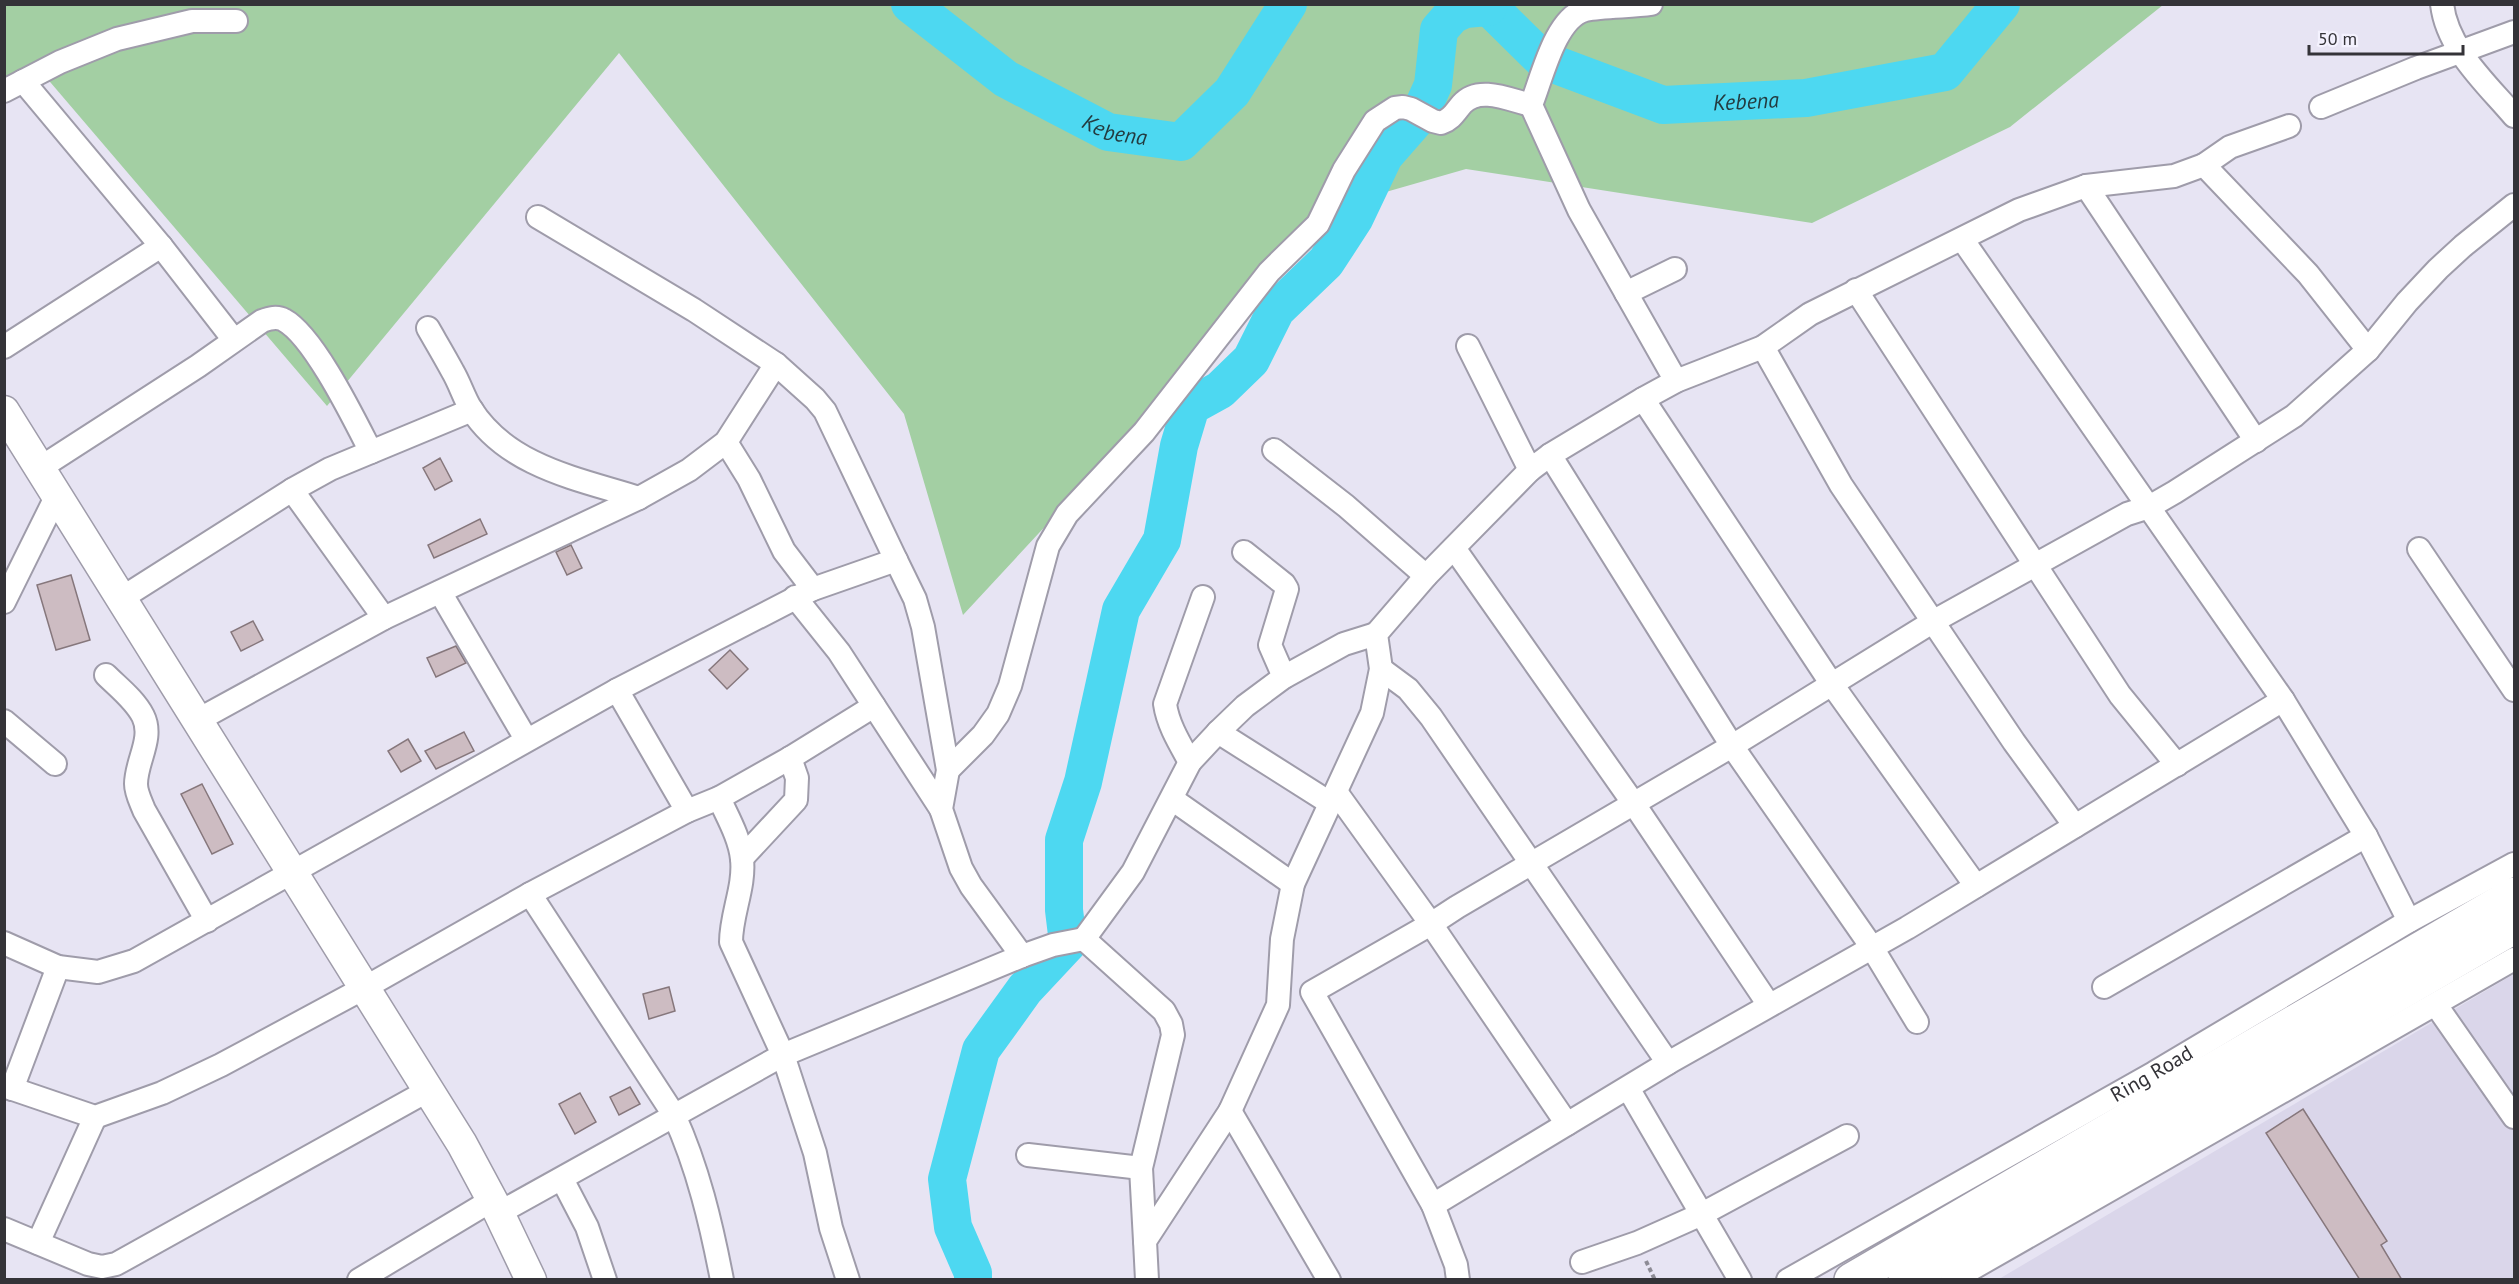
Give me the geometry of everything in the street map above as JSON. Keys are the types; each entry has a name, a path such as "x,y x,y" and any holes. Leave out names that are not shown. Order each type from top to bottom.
{"highway":[{"name":"Ring Road","path":"1851,1280 2514,894"},
{"path":"1905,1280 2514,927"}],"main road":[{"path":"4,411 462,1144 496,1206 531,1280"}],"street":[{"path":"1651,4 1585,7 1571,18 1561,27 1555,40 1531,105 1579,210 1676,381"},
{"path":"2442,4 2444,19 2461,54 2514,116"},
{"path":"234,340 161,246 14,86 60,62 117,39 192,21 236,21"},
{"path":"2321,107 2416,68 2461,54 2514,32"},
{"path":"948,770 983,735 998,714 1010,686 1048,546 1067,514 1144,432 1269,272 1318,224 1344,170 1375,121 1395,108 1411,109 1433,122 1441,123 1448,121 1467,98 1476,94 1531,105"},
{"path":"359,1280 496,1206 562,1179 783,1054 1022,956 1070,942 1133,872 1190,762 1245,706 1284,677 1344,644 1376,634 1426,576 1530,470 1550,455 1643,399 1676,381 1763,347 1810,314 2019,210 2086,186 2174,176 2204,165 2230,147 2289,126"},
{"path":"2204,165 2308,274 2368,350"},
{"path":"2086,186 2256,441"},
{"path":"1278,1005 1312,992 1431,924 1732,746 1934,621 2127,514 2149,507 2294,417 2368,350 2426,282 2463,246 2514,205"},
{"path":"538,217 694,310 776,364 825,411 915,599 948,770 941,809"},
{"path":"1962,239 2283,700 2366,836 2409,921"},
{"path":"4,347 161,246"},
{"path":"1626,293 1675,269"},
{"path":"1856,290 2120,695 2177,765"},
{"path":"40,468 262,321 271,318 283,319 294,328 332,379 371,452"},
{"path":"428,328 472,410 496,438 516,454 534,464 639,498"},
{"path":"1468,346 1530,470"},
{"path":"1763,347 1841,484 2014,742 2075,826"},
{"path":"198,720 384,618 639,498 689,470 726,442 776,364"},
{"path":"1643,399 1831,683 1976,886"},
{"path":"122,598 292,490 330,470 472,410"},
{"path":"726,442 749,479 804,593 839,652 941,809 961,868 971,886 1022,956"},
{"path":"1274,450 1346,506 1426,576"},
{"path":"1550,455 1732,746 1871,946 1917,1022"},
{"path":"292,490 384,618"},
{"path":"4,602 57,495"},
{"path":"1454,548 1634,804 1768,1005"},
{"path":"2419,549 2514,690"},
{"path":"1244,552 1284,584 1287,589 1270,645 1284,677"},
{"path":"4,943 58,967 98,972 134,961 617,690 804,593 896,560"},
{"path":"440,592 526,739"},
{"path":"1190,762 1173,731 1166,714 1165,704 1203,597"},
{"path":"1145,1240 1230,1111 1278,1005 1282,939 1293,884 1372,713 1381,669 1376,634"},
{"path":"1381,669 1408,689 1431,717 1668,1063"},
{"path":"106,675 137,707 144,718 147,736 137,774 137,794 207,921"},
{"path":"617,690 687,811"},
{"path":"1432,1204 1668,1063 1976,886 2283,700"},
{"path":"58,967 8,1087 95,1117 162,1093 220,1065 366,987 530,894 687,811 718,798 790,758 874,706"},
{"path":"4,721 55,764"},
{"path":"1218,732 1333,798 1431,924 1567,1124"},
{"path":"742,858 796,800 797,778 790,758"},
{"path":"718,798 742,858 741,882 731,926 731,942 783,1054 815,1153 831,1228 848,1280"},
{"path":"1172,799 1293,884"},
{"path":"2104,987 2366,836"},
{"name":"Ring Road","path":"1788,1280 2154,1072 2409,921 2514,864"},
{"path":"530,894 674,1115 690,1150 701,1186 722,1280"},
{"path":"1070,942 1164,1011 1171,1024 1173,1035 1141,1168 1147,1280"},
{"path":"1952,1280 2514,959"},
{"path":"1312,992 1432,1204 1456,1265 1458,1280"},
{"path":"2436,1005 2514,1117"},
{"path":"1628,1088 1740,1280"},
{"path":"4,1229 88,1264 102,1267 116,1264 429,1090"},
{"path":"1230,1111 1329,1280"},
{"path":"38,1243 95,1117"},
{"path":"1582,1262 1637,1243 1702,1214 1847,1136"},
{"path":"1028,1155 1141,1168"},
{"path":"562,1179 587,1227 605,1280"}],"shaded area":[{"path":"2514,974 2514,1279 1999,1279"}],"green space":[{"path":"5,4 2163,5 2010,127 1812,223 1466,169 1344,204 963,615 904,414 619,53 327,406 39,69 5,98"}],"building":[{"path":"440,458 452,481 435,490 423,468"},
{"path":"480,519 487,534 434,558 428,545"},
{"path":"571,545 582,568 567,575 556,552"},
{"path":"71,575 90,640 56,650 37,585"},
{"path":"253,621 263,640 241,651 231,632"},
{"path":"456,646 466,663 436,677 427,658"},
{"path":"730,650 748,669 727,689 709,670"},
{"path":"464,732 474,751 436,769 425,751"},
{"path":"408,739 421,761 401,772 388,751"},
{"path":"202,784 233,844 212,854 181,794"},
{"path":"669,987 675,1011 649,1019 643,994"},
{"path":"630,1087 640,1104 619,1115 610,1097"},
{"path":"580,1093 596,1122 575,1134 559,1104"},
{"path":"2303,1109 2387,1241 2381,1245 2402,1280 2360,1280 2266,1133"}],"waterway":[{"name":"Kebena","path":"910,4 1006,79 1108,132 1181,142 1232,92 1288,4"},
{"name":"Kebena","path":"1486,4 1543,60 1663,105 1806,98 1945,72 2001,4"},
{"path":"973,1280 973,1273 953,1227 947,1179 981,1050 1025,989 1068,943 1064,910 1064,840 1083,782 1121,610 1162,540 1179,446 1191,406 1220,390 1251,360 1276,310 1326,262 1354,219 1384,156 1419,116 1433,85 1439,30 1452,15 1465,9 1488,7"}]}
